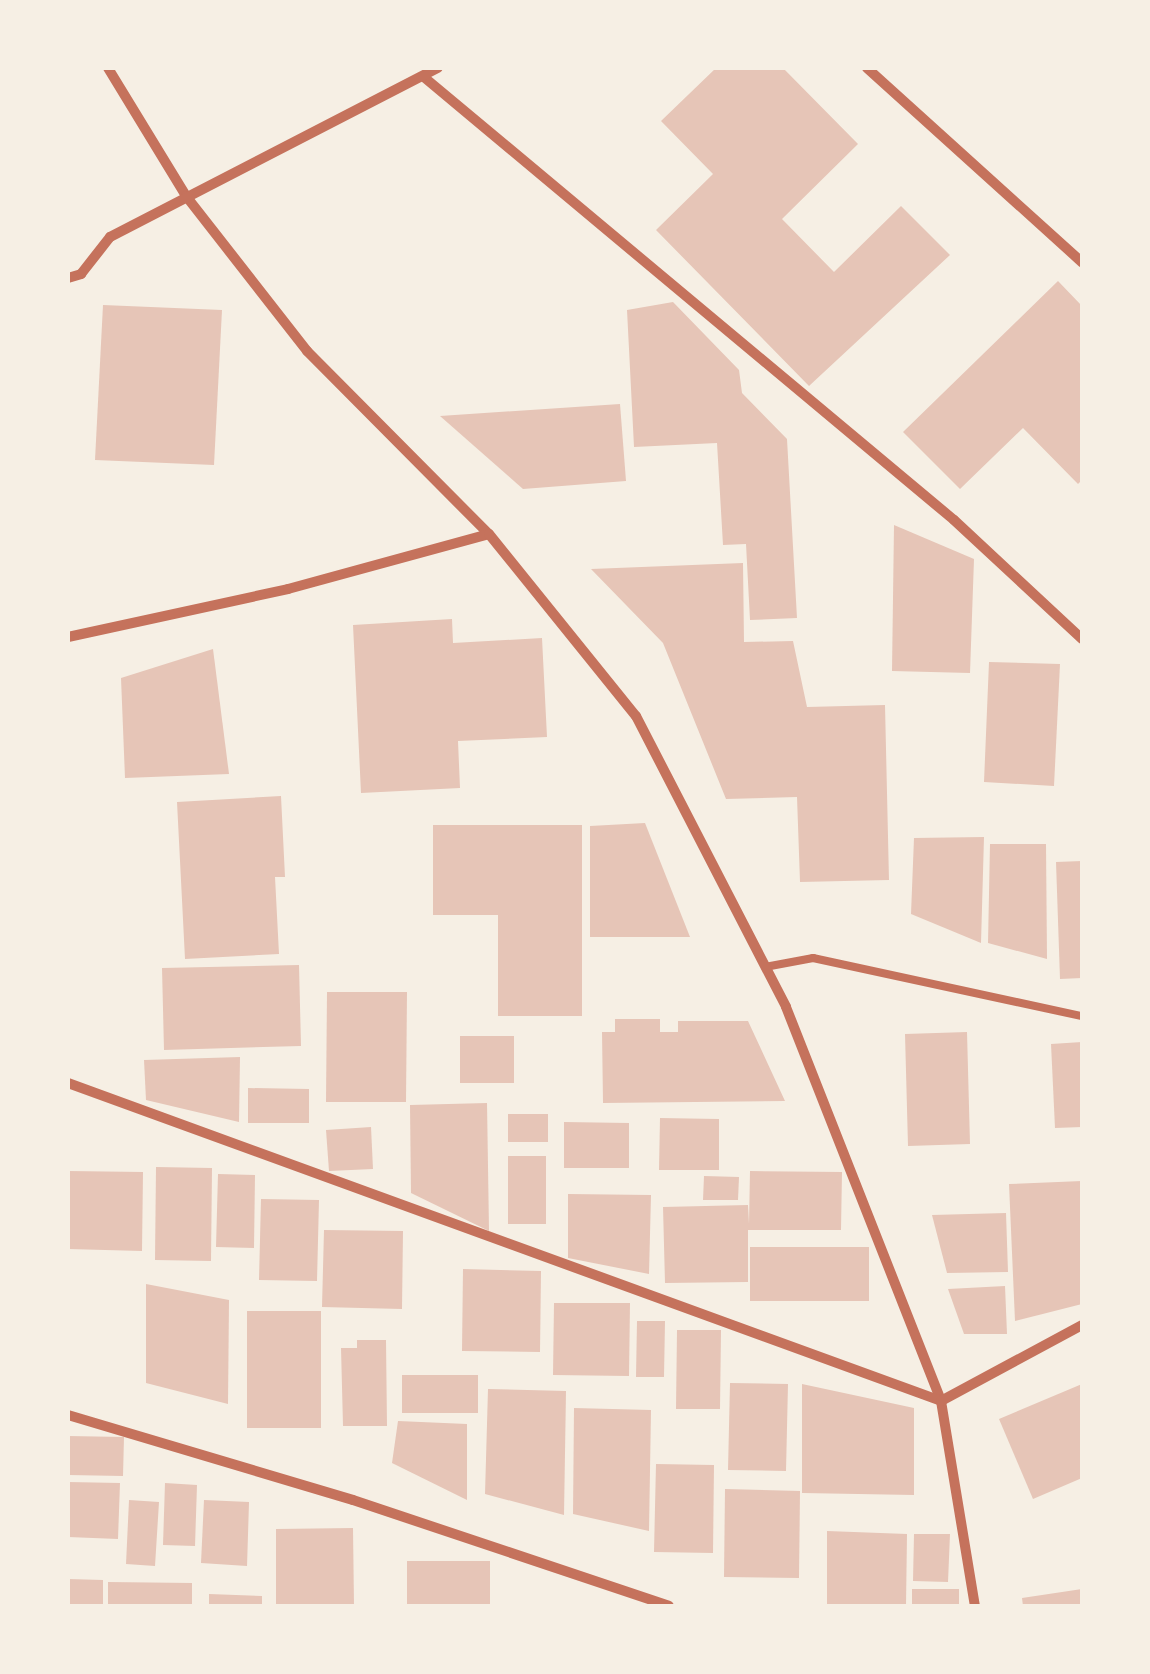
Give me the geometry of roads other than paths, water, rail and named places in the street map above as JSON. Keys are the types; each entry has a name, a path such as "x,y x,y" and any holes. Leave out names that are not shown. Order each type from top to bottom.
{"street":[{"path":"108,68 186,196 307,351 489,534 636,716 765,967 941,1401 975,1606"},
{"path":"68,278 81,274 110,238 438,68"},
{"path":"866,68 1082,262"},
{"path":"425,78 954,520 1082,639"},
{"path":"68,637 288,589 489,534"},
{"path":"68,1083 941,1401 1082,1325"},
{"path":"68,1415 352,1500 670,1606"}],"lane":[{"path":"765,967 813,958 1082,1016"}]}
